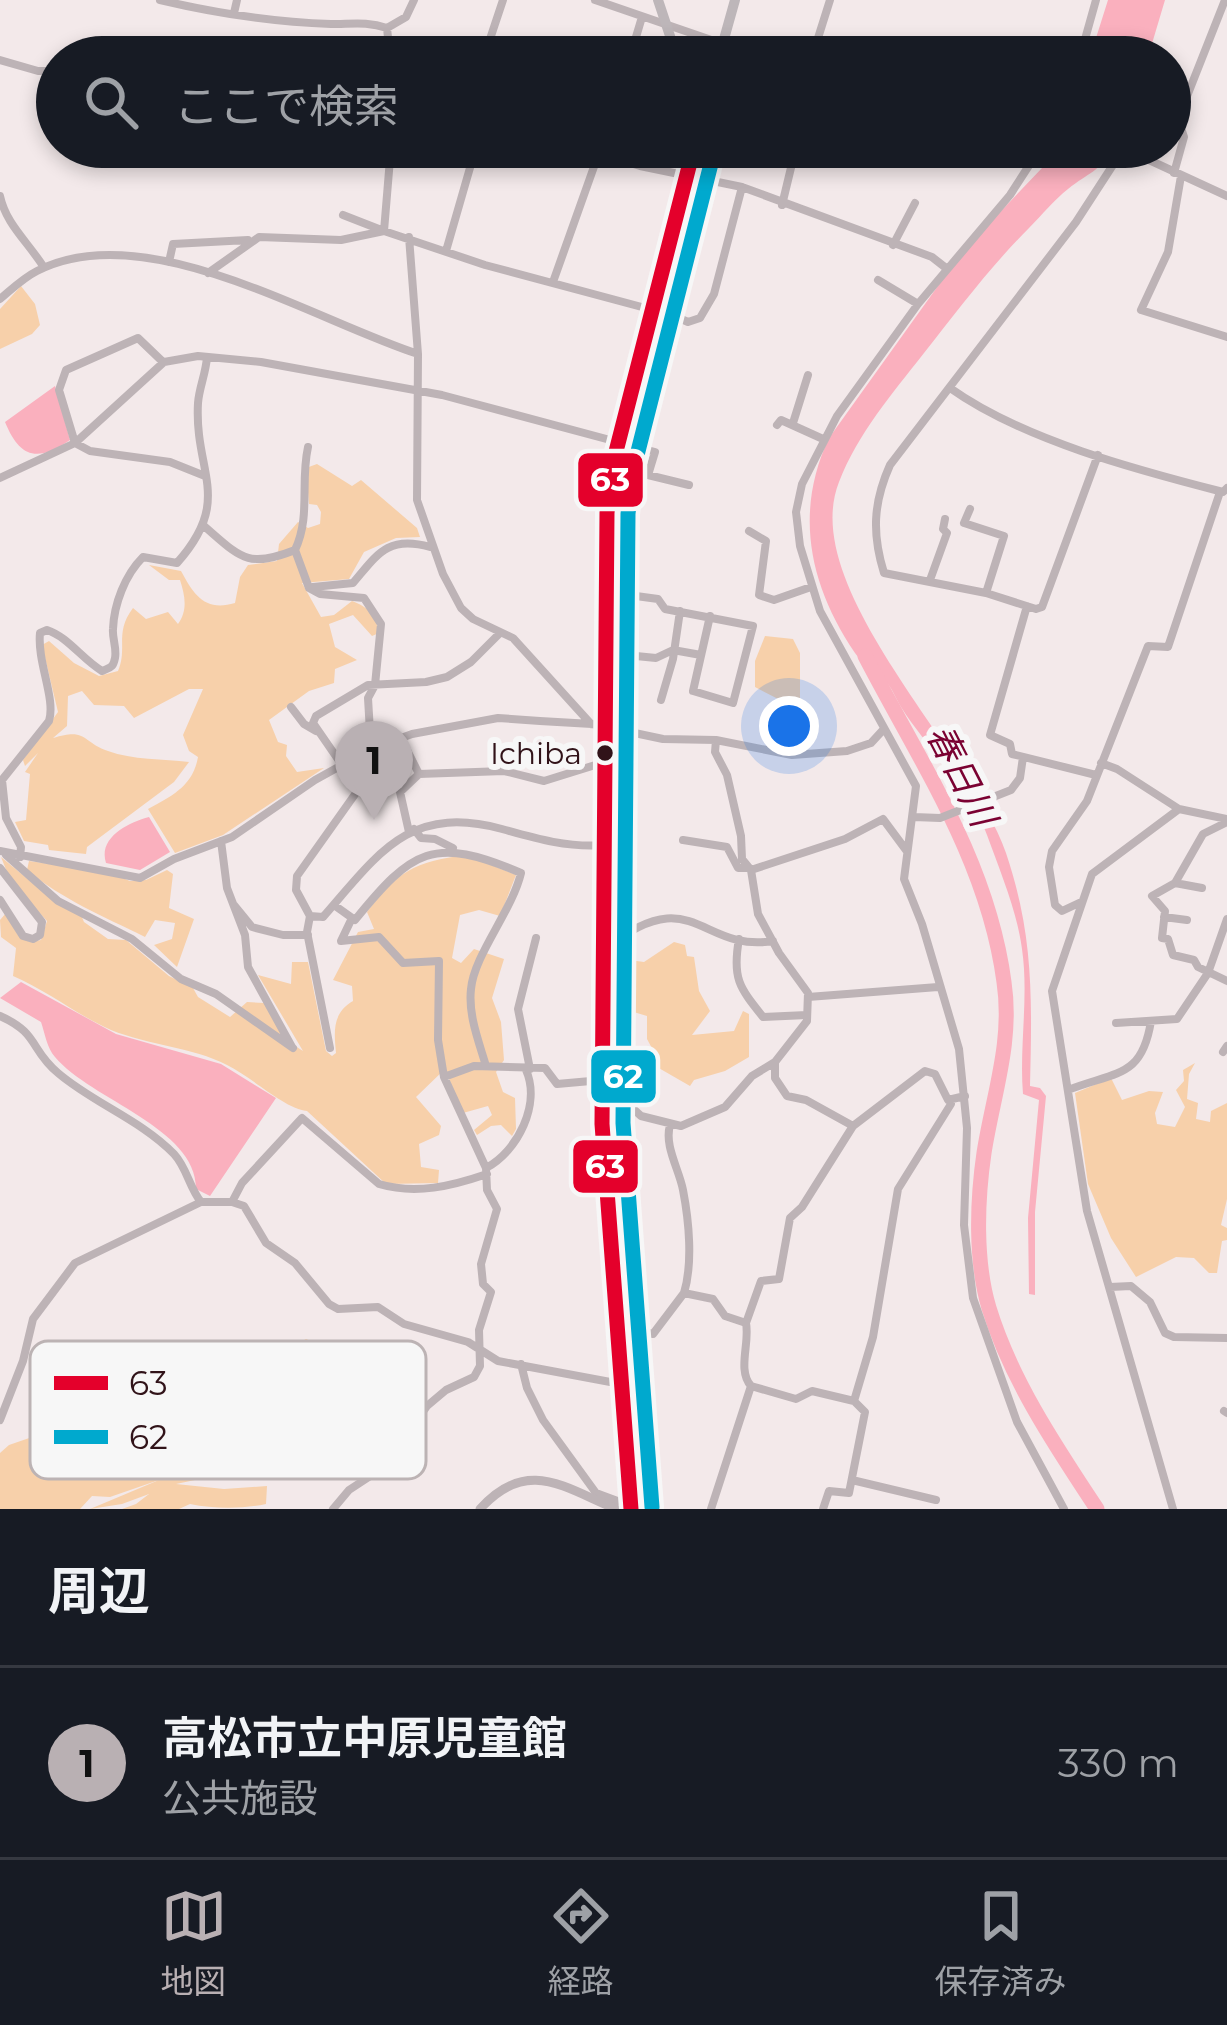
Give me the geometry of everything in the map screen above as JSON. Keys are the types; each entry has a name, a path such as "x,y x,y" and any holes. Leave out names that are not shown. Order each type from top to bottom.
{"main road":[{"path":"658,0 670,36"},
{"path":"725,36 734,0"},
{"path":"631,1508 602,1124 607,513 618,445 690,168"}],"street":[{"path":"160,0 234,13 334,24 359,21 388,28 406,17 414,0"},
{"path":"234,13 237,0"},
{"path":"491,36 503,0"},
{"path":"595,0 689,36"},
{"path":"819,36 830,0"},
{"path":"1086,36 1096,0"},
{"path":"1191,85 1225,0"},
{"path":"636,36 642,17"},
{"path":"388,28 389,36"},
{"path":"0,59 36,69"},
{"path":"384,231 389,168"},
{"path":"446,251 470,168"},
{"path":"553,282 594,168"},
{"path":"659,168 742,187 932,257 946,268"},
{"path":"782,205 791,168"},
{"path":"1028,168 918,304 823,439 802,484 796,512 820,611 916,786 904,879 955,1031 965,1096 964,1225 973,1298 1017,1422 1064,1509"},
{"path":"1097,455 1042,607 884,573 875,546 874,520 878,492 890,465 1076,222 1110,168"},
{"path":"1166,168 1227,196"},
{"path":"1179,168 1168,252 1142,310 1227,337"},
{"path":"343,215 446,251 688,322 700,318 718,281 742,187"},
{"path":"0,196 5,218 20,230 43,266"},
{"path":"892,245 915,203"},
{"path":"169,262 173,244 279,236 341,240 384,231"},
{"path":"409,237 418,354 417,500 432,547 461,608 513,638 592,724"},
{"path":"207,274 249,240"},
{"path":"0,299 51,266 105,254 139,254 273,295 368,338 418,354"},
{"path":"878,280 918,304"},
{"path":"0,283 20,282"},
{"path":"164,362 138,338 66,370 59,390 75,443 90,451 170,462 206,477"},
{"path":"0,478 75,443 164,362 207,357 416,390 655,452 648,476 689,485"},
{"path":"20,857 21,847 6,818 2,780 53,710 40,665 40,633 47,629 56,633 94,666 102,671 111,668 120,593 134,566 143,557 177,563 204,526 211,503 198,404 207,357"},
{"path":"793,422 808,375"},
{"path":"950,388 978,407 1129,468 1224,490 1168,647 1148,646 1087,801 1052,851 1049,867 1055,905 1063,910 1081,902"},
{"path":"777,424 793,422 823,439"},
{"path":"308,447 303,467 305,522 295,550 309,587 320,594 364,598 373,607 382,634 375,686 368,698 363,783 297,876 296,890 310,916 308,935 330,1048"},
{"path":"970,509 964,523 1004,536 986,593"},
{"path":"930,580 946,533 944,519"},
{"path":"204,526 248,560 262,562 295,550"},
{"path":"749,531 766,541 760,595 774,600 812,587"},
{"path":"309,587 353,583 379,552 406,542 432,547"},
{"path":"622,654 636,596 658,599 665,609 710,616 753,626 733,703 693,691 710,616"},
{"path":"1027,606 990,735 1010,743 1012,754 1096,775"},
{"path":"661,700 680,611"},
{"path":"341,765 317,731 316,716 368,685 447,676 471,662 500,633"},
{"path":"606,653 656,658 673,650 701,655"},
{"path":"291,707 304,724 317,731"},
{"path":"2,853 140,878 221,842 367,751 401,738 498,718 592,724 663,739 716,740 792,755 848,751 872,742 883,730"},
{"path":"486,1066 473,1022 471,989 521,873 447,848 435,839 421,838 411,830 400,792 419,774 504,771 544,781 606,755 634,731"},
{"path":"401,738 419,774"},
{"path":"444,1077 486,1066 545,1068 557,1084 602,1080 641,1116 681,1126 724,1107 800,1034 808,997 758,914 750,869 742,859 727,775 715,752 716,740"},
{"path":"914,817 933,820 1004,793 1020,778 1023,757"},
{"path":"1101,763 1179,809 1227,820"},
{"path":"1173,1509 1087,1211 1052,991 1092,874 1179,809"},
{"path":"683,840 727,847 739,868 750,869 845,839 884,819 906,850"},
{"path":"1227,820 1203,834 1174,883 1153,896 1165,911 1162,938 1168,939 1173,955 1194,960 1227,982"},
{"path":"310,916 323,917 375,858 411,830 442,821 472,821 547,842 605,845"},
{"path":"2,853 58,901 132,939 181,979 216,994 293,1048 248,967 245,935 233,904 221,842"},
{"path":"334,905 355,920 407,863 462,851"},
{"path":"0,868 42,922 40,935 23,936 0,900"},
{"path":"1174,883 1202,888"},
{"path":"233,904 251,927 308,935"},
{"path":"603,951 628,931 682,917 739,939 758,944 773,941"},
{"path":"1164,917 1187,920"},
{"path":"352,918 341,940 379,937 403,963 439,961 438,1040 444,1077 487,1171 497,1216 481,1264 483,1284 491,1292 482,1318 479,1366 474,1377 446,1390 426,1407"},
{"path":"1116,1023 1177,1019 1208,973 1227,920"},
{"path":"232,1202 242,1184 302,1118 379,1184 392,1187 443,1189 505,1158 522,1130 532,1084 518,1010 536,938"},
{"path":"739,939 735,970 742,991 764,1017 807,1015"},
{"path":"808,997 938,987"},
{"path":"0,1016 30,1032 43,1060 79,1091 171,1150 201,1202"},
{"path":"1068,1090 1137,1064 1147,1049 1151,1021"},
{"path":"775,1062 775,1078 788,1096 806,1100 853,1126"},
{"path":"823,1509 829,1491 849,1492 865,1412 854,1401 812,1391 796,1399 752,1386 744,1371 749,1339 746,1323 761,1282 779,1280 790,1218 802,1207 853,1126 925,1071 935,1074 951,1104 898,1189 873,1337 854,1401"},
{"path":"951,1099 965,1096"},
{"path":"616,1326 653,1334 684,1293 691,1272 683,1189 667,1136 670,1125"},
{"path":"0,1420 23,1361 33,1318 75,1263 201,1202 244,1206 266,1243 295,1263 329,1304 351,1310 378,1307 404,1324 458,1338 498,1361 621,1384"},
{"path":"1110,1287 1131,1286 1150,1302 1165,1333 1174,1337 1227,1338"},
{"path":"684,1293 713,1299 725,1316 746,1323"},
{"path":"521,1364 543,1420 596,1493 631,1508"},
{"path":"711,1509 752,1386"},
{"path":"333,1509 366,1479"},
{"path":"480,1509 514,1482 539,1479 616,1509"},
{"path":"852,1480 935,1500"}],"shaded area":[{"path":"21,286 35,304 40,325 32,334 0,349 0,309"},
{"path":"317,464 352,486 361,480 417,528 420,537 396,538 364,552 349,579 302,583 321,617 334,615 352,601 371,613 379,633 372,636 353,615 329,624 335,647 357,660 335,669 334,683 309,691 269,720 278,742 287,745 286,756 297,772 324,768 223,835 175,853 148,809 180,789 191,776 198,757 189,751 183,735 203,689 189,689 134,718 124,706 94,705 82,691 68,696 67,726 53,738 78,735 117,754 189,762 174,782 87,847 86,854 49,850 48,845 24,841 15,822 26,820 30,774 25,772 38,753 25,766 23,760 58,712 42,645 49,641 74,663 99,676 118,671 124,625 133,608 146,619 168,612 178,624 183,613 180,580 169,580 149,565 181,571 208,603 235,603 240,577 248,565 277,561 279,544 298,522 308,528 320,524 321,512 317,505 309,504 306,468"},
{"path":"765,636 793,639 800,653 800,700 782,701 755,687 755,661"},
{"path":"466,855 516,875 500,916 479,910 460,915 452,958 461,963 474,949 504,959 492,998 501,1022 504,1060 496,1072 503,1092 515,1098 516,1129 512,1136 501,1125 491,1126 477,1135 474,1130 492,1115 488,1106 463,1113 445,1069 416,1097 441,1126 439,1135 419,1144 421,1167 439,1170 438,1183 386,1184 307,1111 237,1070 199,1054 111,1030 13,976 16,948 1,937 0,920 6,913 18,935 30,942 41,940 47,921 11,882 1,857 108,939 126,940 230,1017 247,1002 264,1003 289,1042 303,1051 258,975 291,984 292,962 308,962 326,1051 332,1056 338,1017 353,1001 352,986 333,980 358,932 374,929 367,912 409,871"},
{"path":"29,861 107,872 130,881 146,880 167,870 173,874 169,908 194,919 177,967 154,945 172,939 175,923 155,920 145,937 55,890 27,870"},
{"path":"674,942 685,945 687,956 694,957 699,991 710,1011 692,1035 734,1031 743,1011 749,1014 749,1057 725,1071 694,1080 690,1086 650,1063 654,1052 647,1039 647,1016 617,1007 615,973 622,959 644,962"},
{"path":"1195,1063 1187,1099 1198,1103 1196,1119 1210,1122 1211,1111 1227,1103 1227,1199 1221,1225 1227,1228 1227,1240 1222,1241 1217,1273 1209,1273 1194,1258 1176,1257 1136,1277 1111,1238 1088,1184 1075,1093 1111,1078 1122,1100 1149,1091 1163,1092 1155,1113 1157,1124 1175,1127 1185,1107 1176,1090 1184,1081 1183,1070"},
{"path":"30,1438 30,1479 197,1479 176,1484 224,1489 267,1486 266,1504 122,1509 149,1494 90,1509 159,1480 110,1497 92,1496 80,1509 0,1509 0,1453"}],"water":[{"path":"1108,0 1165,0 1154,36 1097,36"},
{"path":"1042,168 1097,168 1058,198 1001,258 888,399 839,482 833,524 842,570 864,619 987,812 1015,883 1029,968 1030,1086 1040,1088 1046,1096 1035,1212 1035,1295 1029,1294 1028,1218 1039,1100 1023,1094 1024,967 1012,906 970,800 889,686 859,658 839,627 817,575 810,521 818,466 829,438 963,251"},
{"path":"55,386 70,440 47,452 30,453 16,443 5,422"},
{"path":"149,817 170,852 140,870 106,863 110,839"},
{"path":"21,982 116,1034 221,1064 276,1098 210,1196 196,1189 192,1168 161,1132 71,1073 52,1053 41,1022 0,998"}],"waterway":[{"name":"春日川","path":"865,656 949,813 996,938 1006,1026 980,1191 984,1290 1022,1387 1097,1509"}],"transit line":[{"name":"63","path":"631,1509 602,1124 607,513 611,471 689,168"},
{"name":"62","path":"652,1507 623,1123 628,514 632,475 710,168"}],"place":[{"name":"Ichiba","path":"605,753"},
{"name":"高松市立中原児童館","path":"374,820"}]}
